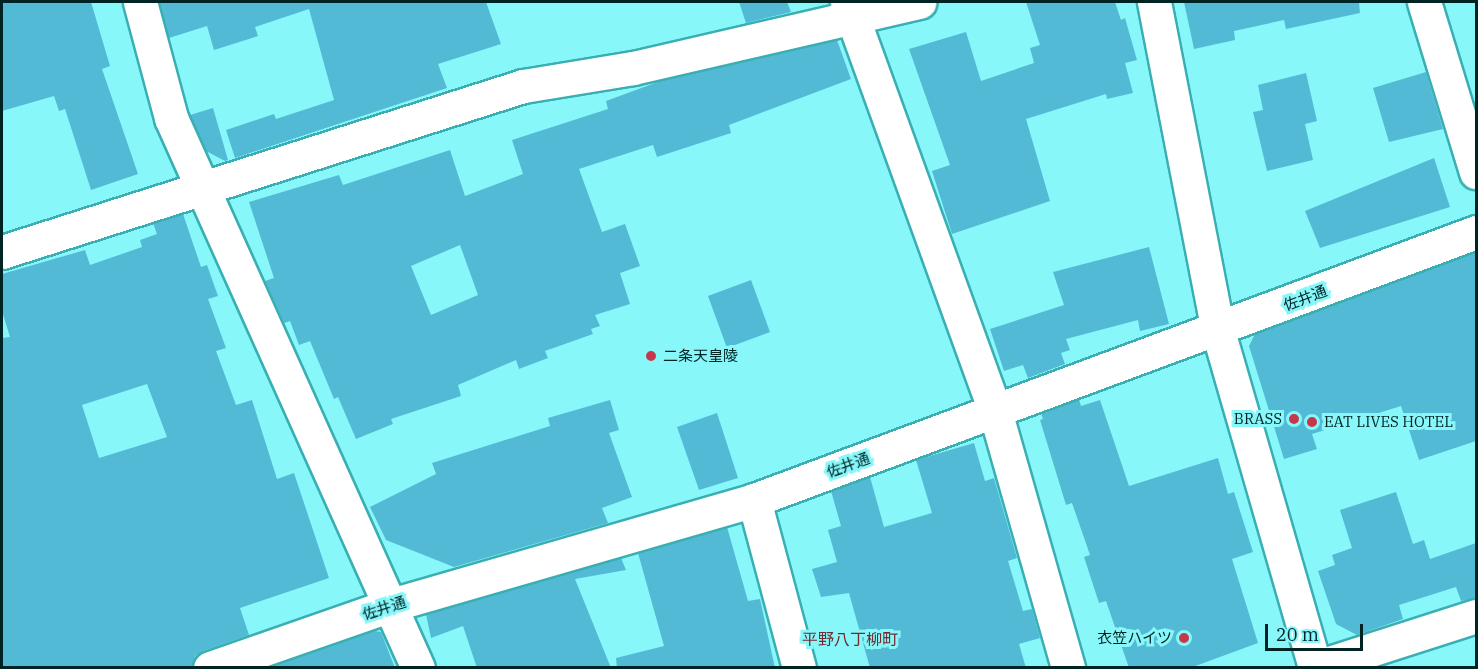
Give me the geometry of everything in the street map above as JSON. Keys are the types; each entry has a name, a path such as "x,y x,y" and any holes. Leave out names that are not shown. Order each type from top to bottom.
{"street":[{"path":"140,2 171,118 418,668"},
{"path":"2,252 203,185 522,86 633,69 850,9 920,2"},
{"path":"1154,2 1218,331 1315,667 1476,616"},
{"path":"1424,2 1476,172"},
{"path":"850,9 994,411 1068,668"},
{"name":"佐井通","path":"210,668 391,605 754,500 1218,331 1476,232"},
{"path":"754,500 800,668"}],"building":[{"path":"2,2 91,2 110,66 102,69 138,174 91,190 65,109 59,111 54,96 2,111"},
{"path":"159,2 486,2 501,44 438,64 447,88 235,158 226,130 274,114 276,119 334,100 309,9 255,27 258,36 214,50 207,26 169,38"},
{"path":"739,2 787,2 791,12 746,23"},
{"path":"1026,2 1115,2 1121,20 1125,18 1137,60 1125,63 1133,93 1107,99 1106,94 1026,119 1050,201 952,234 932,171 950,165 909,49 966,32 981,81 1034,63 1030,48 1040,45"},
{"path":"1184,2 1359,2 1360,13 1286,29 1284,20 1234,31 1235,40 1194,49"},
{"path":"837,40 851,79 729,125 731,133 657,157 653,145 579,169 602,232 625,224 640,266 620,273 630,304 595,315 600,326 591,329 593,334 545,351 548,358 519,369 516,360 458,385 461,396 391,419 393,424 356,439 338,397 334,399 310,341 299,345 290,321 284,323 265,281 274,278 249,202 339,175 343,185 450,150 465,196 523,174 512,140 608,109 606,101 663,80","holes":["460,245 478,295 431,315 411,266"]},
{"path":"1426,72 1443,129 1389,142 1373,88"},
{"path":"1306,73 1317,121 1305,124 1313,160 1267,171 1253,112 1263,110 1258,85"},
{"path":"213,108 228,160 225,161 206,151 190,115"},
{"path":"1434,158 1450,207 1320,248 1305,211"},
{"path":"183,214 201,267 207,265 218,296 208,299 226,348 216,351 236,405 252,400 277,479 294,473 329,578 240,608 249,635 203,651 195,656 192,668 2,668 2,338 10,337 2,311 2,274 85,250 90,265 142,247 140,240 157,234 153,223","holes":["147,384 167,437 99,458 82,405"]},
{"path":"1149,247 1169,324 1140,331 1138,320 1066,339 1070,350 1061,353 1065,364 1028,378 1023,365 1004,371 990,329 1064,305 1053,272"},
{"path":"1476,252 1476,441 1419,460 1401,406 1312,434 1317,449 1284,459 1249,346 1255,334"},
{"path":"751,280 770,332 727,348 708,296"},
{"path":"1079,399 1081,406 1100,400 1129,486 1218,458 1228,494 1234,492 1253,552 1232,559 1258,643 1190,668 1129,668 1106,601 1099,603 1084,557 1090,555 1072,503 1066,505 1040,420 1043,419 1041,413"},
{"path":"610,400 619,430 609,433 632,497 602,508 608,523 454,567 386,540 370,507 436,474 432,463 550,426 548,418"},
{"path":"717,413 738,478 699,490 677,427"},
{"path":"974,443 985,481 994,478 1017,558 1008,561 1023,611 1032,609 1040,638 1019,644 1026,668 870,668 849,593 821,597 812,569 837,562 828,530 841,526 831,491 870,477 884,527 932,513 916,460"},
{"path":"1396,492 1413,544 1424,540 1430,559 1476,543 1476,598 1461,601 1456,587 1399,605 1403,619 1357,635 1336,624 1318,571 1335,565 1332,555 1352,548 1340,510"},
{"path":"727,527 748,601 760,599 775,668 617,668 616,658 664,646 638,553"},
{"path":"621,558 626,570 575,579 611,668 477,668 463,626 431,638 426,614"},
{"path":"375,631 381,632 395,668 268,668"}],"place":[{"name":"二条天皇陵","path":"651,356"},
{"name":"BRASS","path":"1294,419"},
{"name":"EAT LIVES HOTEL","path":"1312,422"},
{"name":"衣笠ハイツ","path":"1184,638"}],"district":[{"name":"平野八丁柳町","path":"850,639"}]}
